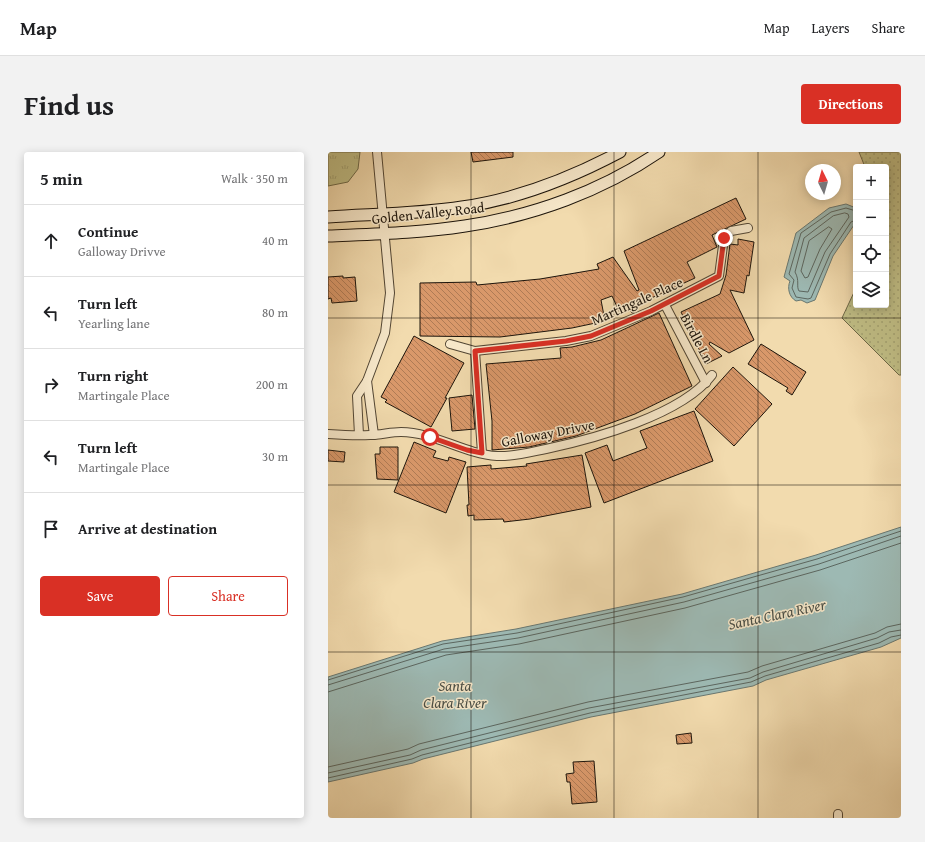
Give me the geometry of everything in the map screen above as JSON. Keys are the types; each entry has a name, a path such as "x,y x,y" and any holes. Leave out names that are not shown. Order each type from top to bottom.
{"main road":[{"name":"Golden Valley Road","path":"328,217 464,207 519,195 559,181 620,152"},
{"name":"Golden Valley Road","path":"328,236 464,227 528,212 597,187 659,152"}],"street":[{"path":"359,435 357,396 367,381 385,333 390,293 377,152"},
{"name":"Martingale Place","path":"450,344 475,351 566,341 591,336 614,328 665,305 719,276 724,238 731,231 748,228"},
{"name":"Birdle Ln","path":"665,305 706,383"},
{"path":"475,351 482,453"},
{"name":"Galloway Drivve","path":"328,434 374,435 400,432 426,435 467,450 498,456 530,452 607,434 663,413 706,383 712,375"},
{"path":"367,381 374,435"}],"green space":[{"path":"328,152 360,152 358,169 348,182 328,186"},
{"path":"859,152 901,152 901,375 899,375 842,318 853,294 853,308 889,308 889,164 864,164"}],"water":[{"path":"846,204 853,207 853,226 833,256 815,300 807,303 801,300 796,301 789,292 790,281 784,277 796,233 829,208"},
{"name":"Santa Clara River","path":"901,527 901,638 881,647 766,680 753,686 591,717 423,759 413,763 328,782 328,677 442,641 516,629 682,594 816,555"}],"building":[{"path":"471,152 513,152 513,157 473,162"},
{"path":"736,198 746,219 712,235 717,247 687,262 695,278 634,306 635,312 632,313 629,308 620,313 612,296 601,300 605,321 572,328 500,337 420,336 420,283 476,282 477,285 540,279 599,269 597,264 613,257 637,291 639,290 624,251"},
{"path":"738,239 754,242 749,276 747,275 744,293 730,290 754,340 729,353 710,342 709,344 722,356 706,364 681,312 720,294 726,275 730,244 738,245"},
{"path":"343,276 343,278 355,277 357,301 332,303 331,298 328,299 328,277"},
{"path":"659,313 692,386 635,414 576,436 529,447 492,450 492,421 486,364 561,358 560,348 572,347 601,340"},
{"path":"414,336 464,363 431,427 385,402 387,400 381,397"},
{"path":"761,344 806,372 792,395 786,391 788,388 748,364"},
{"path":"733,367 772,404 734,446 695,409"},
{"path":"472,395 475,429 452,431 449,398"},
{"path":"694,411 713,461 604,503 585,453 607,445 613,461 647,448 640,431"},
{"path":"414,442 436,451 433,457 448,461 449,457 466,462 446,513 394,492"},
{"path":"380,447 398,447 398,480 377,479 375,454 380,454"},
{"path":"328,450 345,452 344,462 328,461"},
{"path":"582,455 591,507 530,519 504,522 503,519 474,520 474,515 468,516 467,505 469,505 467,467 491,465 491,469 527,466 526,464"},
{"path":"691,733 692,743 677,744 676,735"},
{"path":"594,761 597,802 572,804 570,782 567,782 566,774 574,773 573,762"}],"route":[{"path":"430,437 467,450 482,453 475,351 566,341 591,336 614,328 665,305 719,276 724,238"}]}
